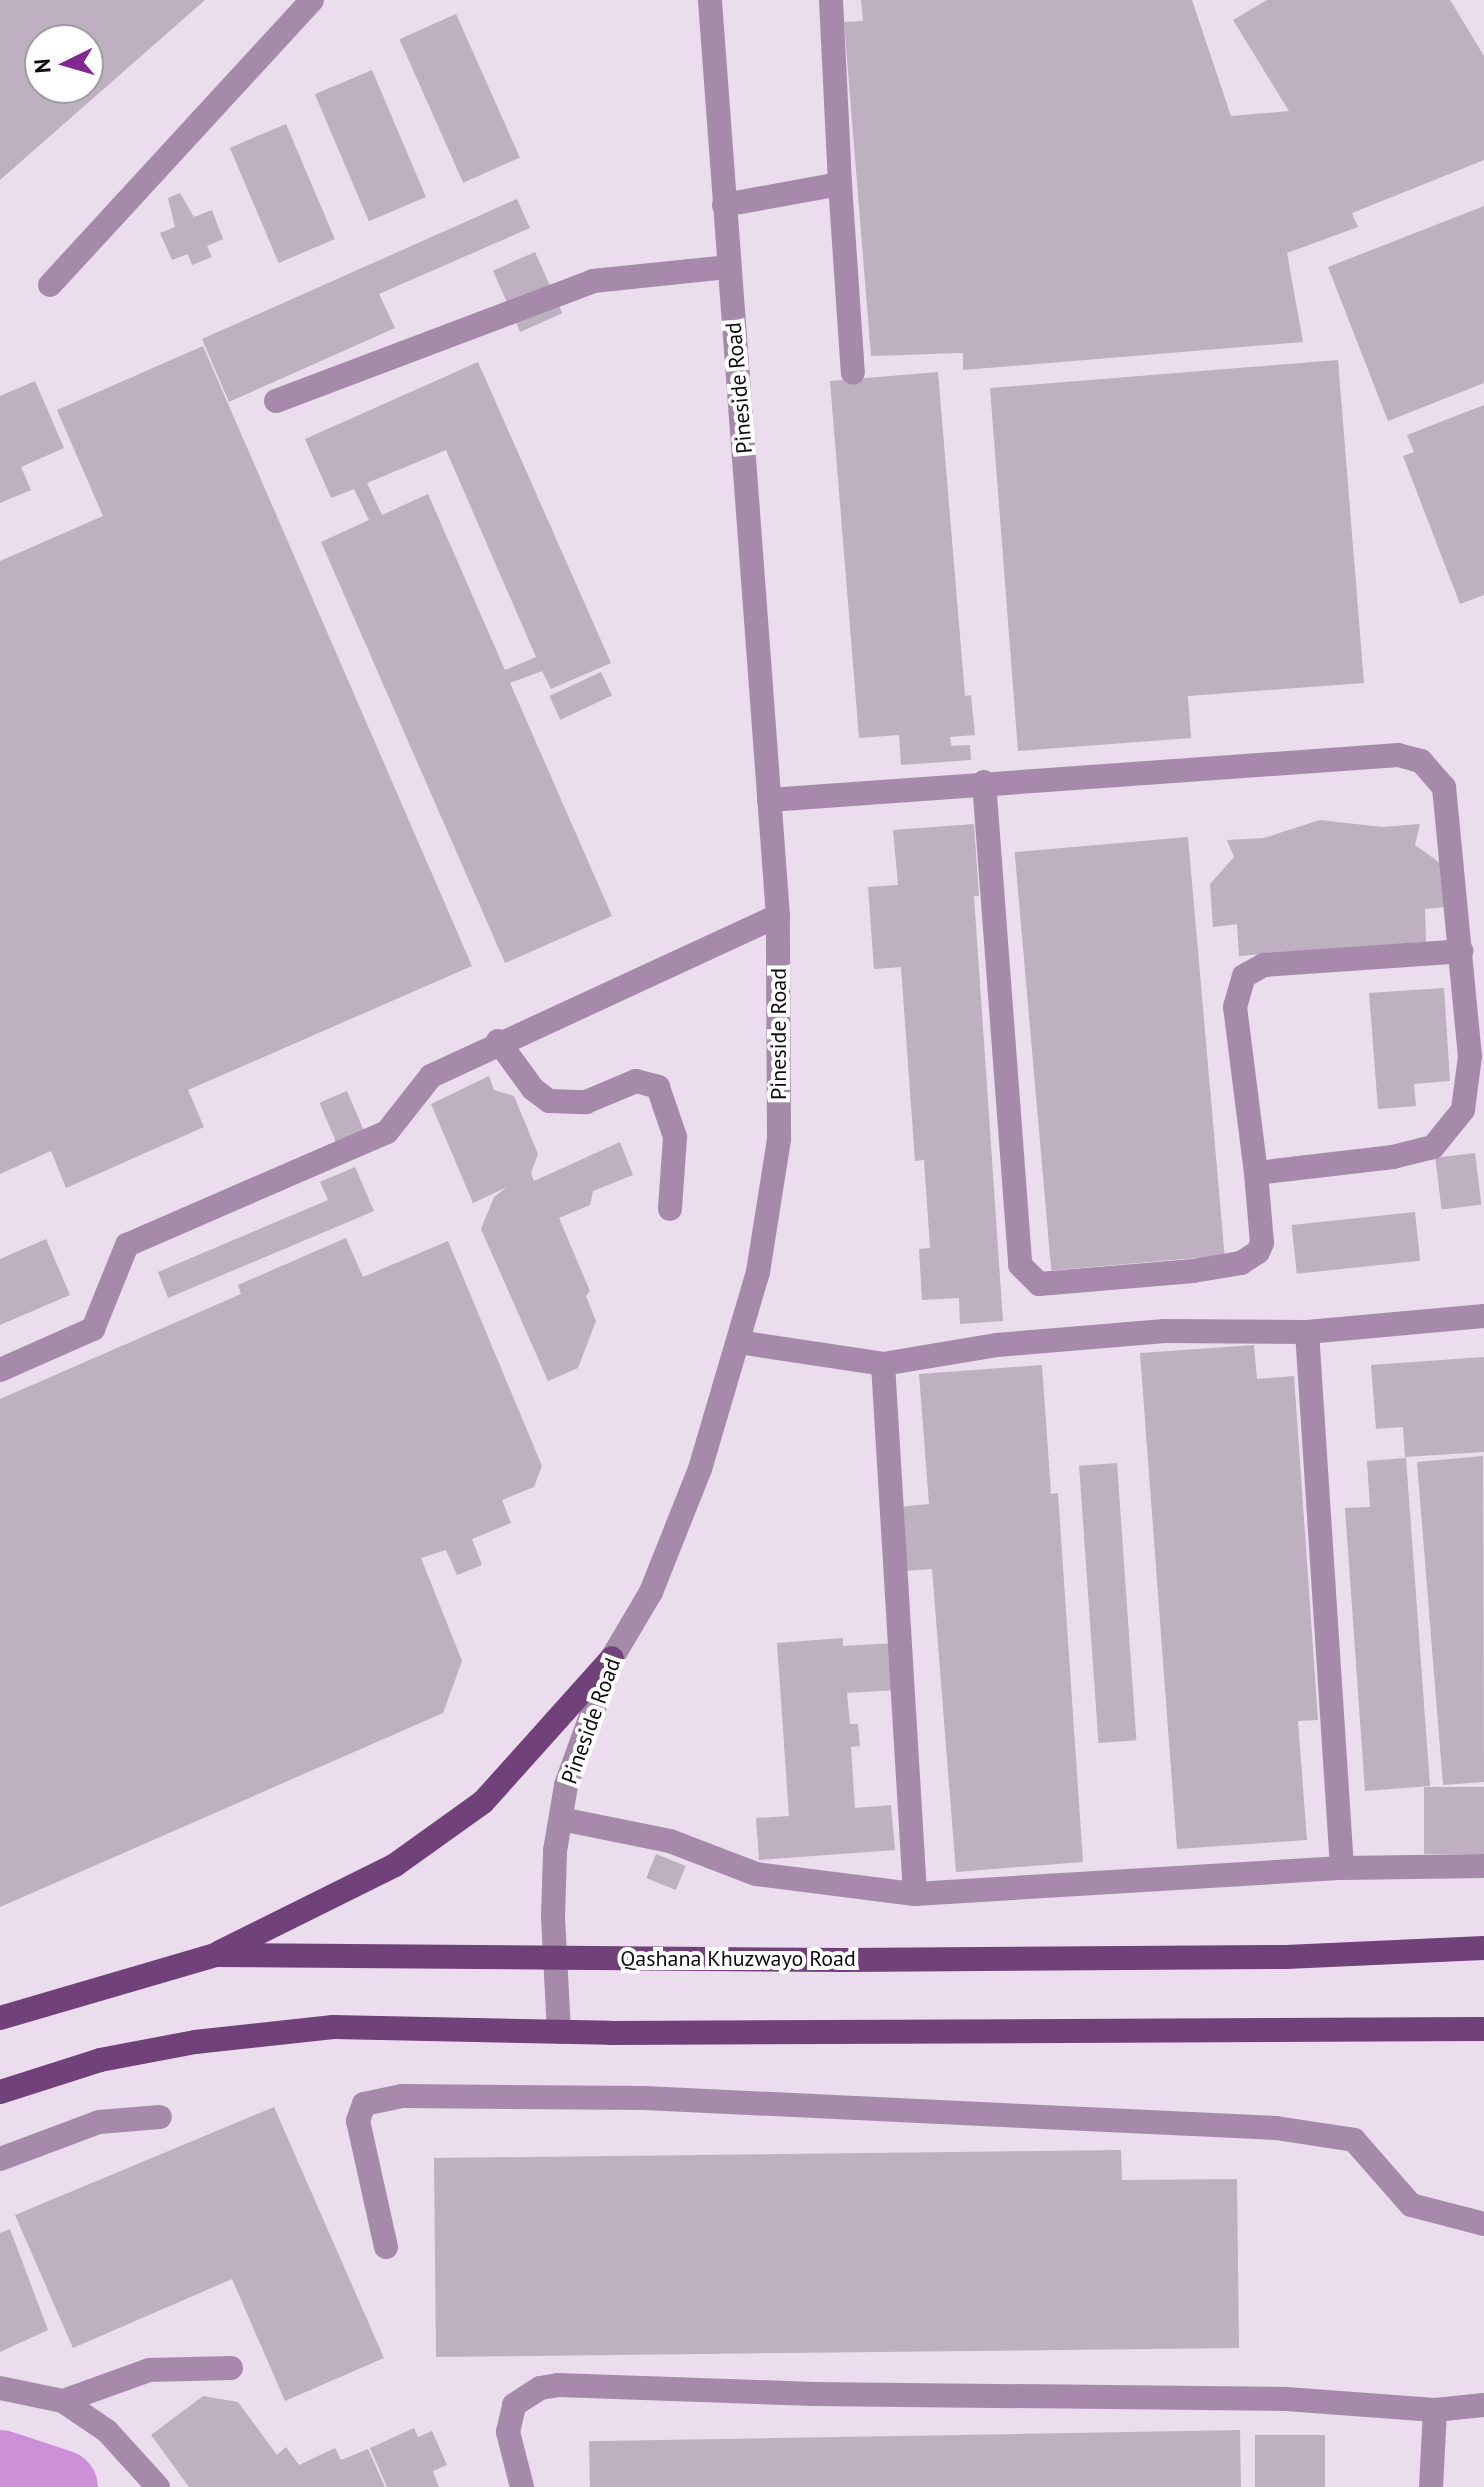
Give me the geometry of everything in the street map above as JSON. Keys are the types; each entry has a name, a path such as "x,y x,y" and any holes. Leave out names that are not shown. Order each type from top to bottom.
{"main road":[{"path":"215,1955 395,1865 483,1802 612,1658"},
{"name":"Qashana Khuzwayo Road","path":"0,2018 215,1955 1270,1957 1484,1948"},
{"path":"0,2092 100,2060 195,2042 333,2027 559,2032 1484,2029"}],"street":[{"path":"50,285 312,0"},
{"name":"Pineside Road","path":"559,2032 553,1957 561,1819 566,1785 612,1658 657,1579 700,1469 758,1272 779,1139 778,916 710,0"},
{"path":"831,0 853,373"},
{"path":"724,205 840,184"},
{"path":"276,401 593,281 729,267"},
{"path":"769,800 984,782 1409,755 1421,761 1444,787 1462,951 1470,1079 1463,1110 1445,1137 1433,1147 1393,1157 1256,1173"},
{"path":"984,782 1020,1265 1025,1274 1049,1287 1250,1259 1262,1243 1235,1007 1244,976 1264,965 1462,951"},
{"path":"0,1370 93,1329 127,1245 387,1132 431,1076 498,1041 778,916"},
{"path":"498,1041 533,1089 549,1101 586,1102 636,1081 658,1087 675,1137 670,1209"},
{"path":"738,1342 883,1364 997,1345 1164,1331 1307,1332 1484,1316"},
{"path":"1307,1332 1342,1868"},
{"path":"883,1364 915,1894"},
{"path":"561,1819 670,1841 756,1874 915,1894 1342,1868 1484,1866"},
{"path":"386,2247 358,2121 364,2104 403,2096 644,2098 1276,2128 1354,2140 1411,2205 1484,2224"},
{"path":"0,2159 99,2122 160,2117"},
{"path":"63,2401 149,2370 231,2368"},
{"path":"522,2487 508,2432 514,2405 540,2388 558,2385 814,2394 1286,2399 1435,2410 1484,2405"},
{"path":"0,2388 63,2401 107,2431 158,2487"},
{"path":"1431,2487 1435,2410"}],"building":[{"path":"0,0 205,0 104,89 104,24 24,24 24,104 87,104 0,180"},
{"path":"861,0 1192,0 1231,116 1289,111 1233,20 1267,0 1450,0 1484,56 1484,160 1352,213 1358,227 1287,253 1303,342 963,370 963,353 871,356 844,22 863,21"},
{"path":"456,14 520,157 463,183 399,39"},
{"path":"372,70 426,197 369,221 315,94"},
{"path":"286,124 335,239 279,263 230,148"},
{"path":"180,193 194,217 212,210 223,239 207,246 212,257 192,265 188,254 172,260 160,233 175,227 168,198"},
{"path":"517,199 530,228 379,294 395,328 229,402 202,339"},
{"path":"1484,206 1484,383 1388,421 1328,267"},
{"path":"535,252 562,313 520,332 493,271"},
{"path":"203,346 472,966 188,1090 204,1127 66,1188 51,1151 0,1174 0,561 103,516 57,410"},
{"path":"1338,360 1364,683 1188,696 1191,738 1018,751 990,388"},
{"path":"478,362 611,663 551,689 542,671 510,683 612,916 505,963 321,542 369,520 354,489 331,498 305,439","holes":["446,450 536,657 505,670 428,494 382,515 367,483"]},
{"path":"938,372 965,696 971,695 975,735 950,737 951,746 970,745 971,760 901,765 899,735 859,738 830,381"},
{"path":"35,381 64,448 21,467 31,490 0,503 0,396"},
{"path":"1484,405 1484,595 1460,604 1403,456 1414,452 1407,435"},
{"path":"601,672 612,696 560,720 549,696"},
{"path":"1320,820 1382,827 1420,824 1415,845 1443,865 1446,907 1425,909 1426,942 1239,956 1237,924 1213,927 1210,884 1234,857 1227,840 1264,838"},
{"path":"974,824 979,896 974,896 1003,1321 960,1324 959,1298 922,1300 919,1249 930,1248 924,1160 915,1161 901,967 874,969 868,887 898,885 893,830"},
{"path":"1188,837 1225,1255 1051,1271 1015,852"},
{"path":"1444,988 1450,1081 1414,1084 1416,1106 1378,1109 1369,993"},
{"path":"489,1076 494,1090 514,1096 538,1154 531,1173 534,1181 620,1142 633,1175 593,1191 590,1205 559,1218 590,1291 586,1296 596,1321 578,1368 548,1381 481,1229 494,1197 507,1187 473,1203 431,1104"},
{"path":"347,1091 366,1135 338,1147 319,1103"},
{"path":"1475,1153 1481,1205 1442,1209 1435,1158"},
{"path":"355,1167 374,1211 168,1298 158,1272 328,1200 320,1182"},
{"path":"1415,1212 1420,1261 1297,1274 1292,1225"},
{"path":"346,1238 363,1277 448,1241 542,1466 534,1487 502,1500 511,1523 472,1539 482,1565 457,1575 446,1550 421,1558 462,1661 443,1713 0,1907 0,1399 241,1294 238,1285"},
{"path":"46,1239 70,1295 0,1325 0,1259"},
{"path":"1254,1345 1257,1379 1294,1376 1318,1720 1298,1721 1307,1840 1177,1849 1140,1353"},
{"path":"1484,1357 1484,1452 1405,1457 1403,1427 1376,1429 1371,1365"},
{"path":"1042,1365 1051,1494 1058,1493 1083,1862 956,1872 932,1569 903,1571 899,1507 929,1504 919,1374"},
{"path":"1483,1456 1484,1782 1443,1785 1417,1462"},
{"path":"1406,1458 1430,1786 1365,1791 1345,1508 1370,1507 1367,1461"},
{"path":"1117,1463 1136,1740 1098,1743 1079,1466"},
{"path":"843,1638 843,1646 895,1643 898,1690 847,1693 850,1724 858,1724 860,1746 851,1747 855,1808 891,1805 895,1850 759,1860 756,1818 789,1816 777,1643"},
{"path":"1424,1787 1484,1787 1484,1854 1424,1854"},
{"path":"656,1854 686,1866 676,1890 646,1878"},
{"path":"274,2107 384,2358 285,2401 232,2279 73,2348 15,2215"},
{"path":"1121,2150 1122,2180 1237,2179 1239,2348 436,2357 434,2158"},
{"path":"10,2229 48,2330 0,2352 0,2233"},
{"path":"203,2396 238,2402 277,2455 286,2447 299,2465 335,2448 341,2460 368,2449 385,2487 189,2487 151,2435"},
{"path":"414,2428 418,2437 432,2431 447,2465 433,2471 439,2487 387,2487 370,2448"},
{"path":"1240,2430 1241,2487 590,2487 589,2441"},
{"path":"1255,2435 1325,2435 1325,2487 1255,2487"}],"waterway":[{"path":"0,2467 61,2487"}]}
